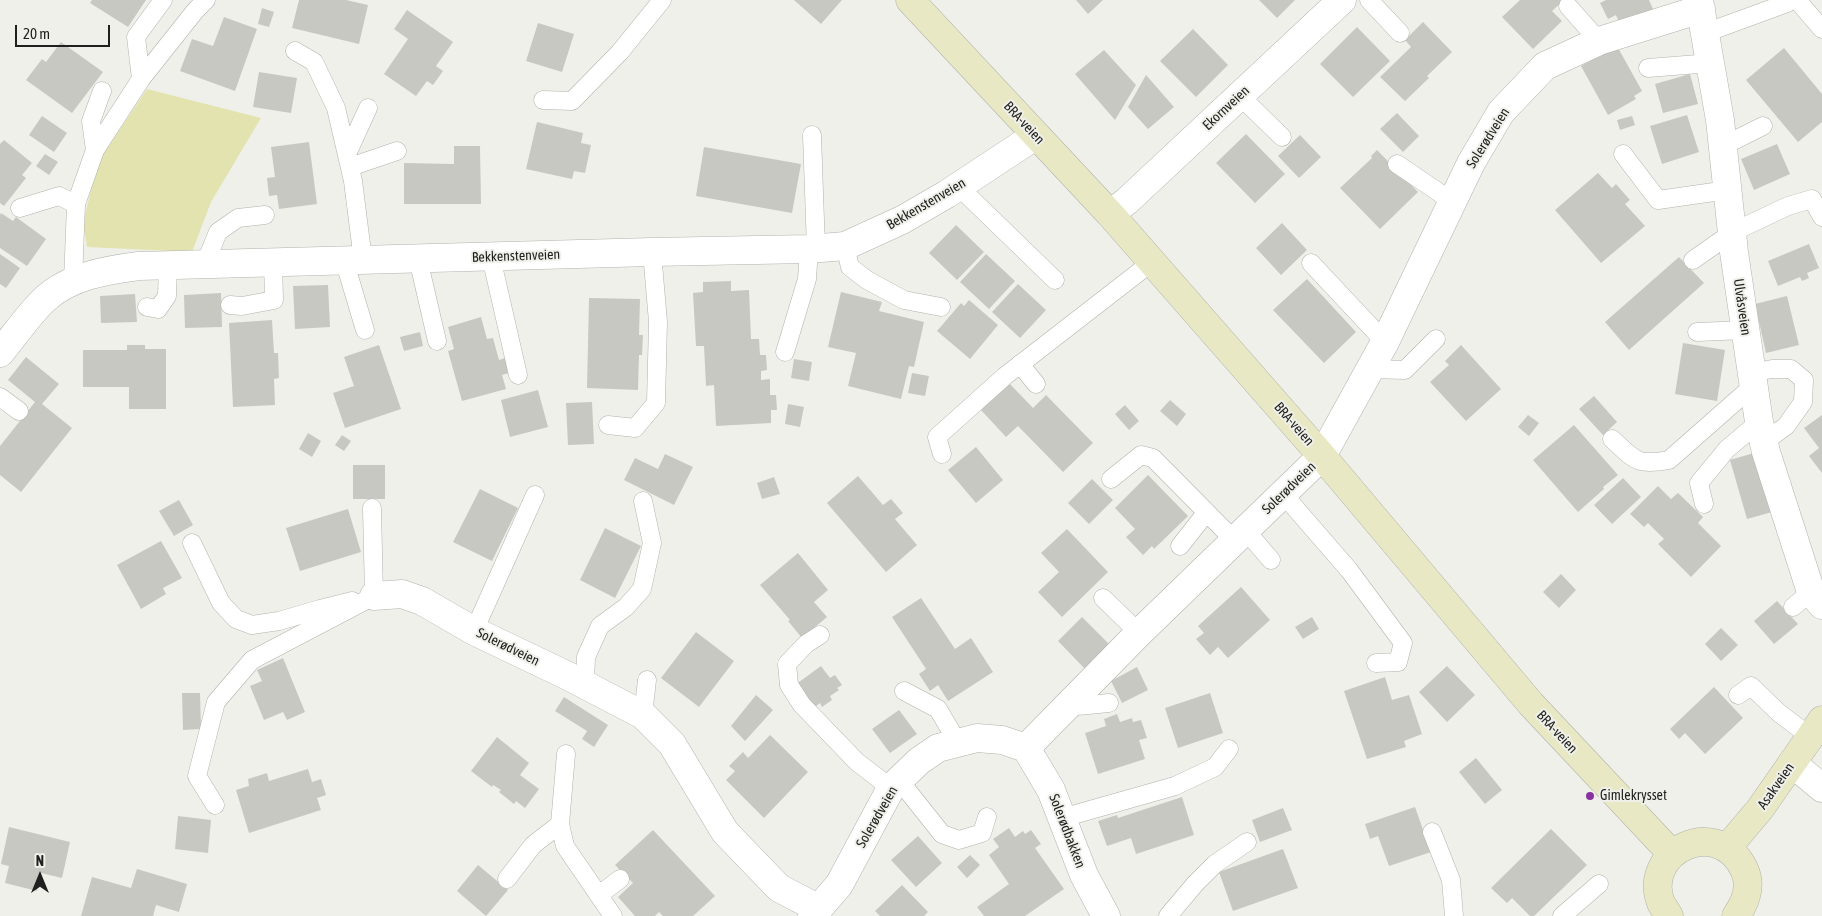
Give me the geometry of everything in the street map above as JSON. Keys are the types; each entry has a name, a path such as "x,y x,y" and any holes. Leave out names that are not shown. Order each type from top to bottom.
{"main road":[{"name":"BRA-veien","path":"910,0 1110,214 1322,456 1532,704 1672,854"},
{"name":"Asakveien","path":"1727,848 1760,809 1817,728"},
{"path":"1669,916 1661,902 1658,885 1662,868 1672,854 1685,845 1699,842 1714,843 1727,848 1739,860 1746,874 1748,890 1744,906 1736,916"}],"street":[{"name":"Ekornveien","path":"1110,214 1127,201 1342,0"},
{"name":"Solerødveien","path":"374,596 402,594 422,601 474,631 643,715 672,744 725,832 779,888 819,914 839,885 895,784 919,761 938,748 977,738 1002,740 1026,748 1139,632 1322,456 1385,342 1471,163 1501,112 1544,66 1599,41 1702,14"},
{"name":"Ulvåsveien","path":"1702,14 1723,146 1745,330 1761,432 1809,601"},
{"name":"Bekkenstenveien","path":"0,353 45,299 73,281 106,270 139,266 813,249 845,246 902,220 1036,136"},
{"name":"Solerødbakken","path":"1026,748 1051,790 1084,875 1106,916"},
{"path":"1792,763 1822,788"}],"lane":[{"path":"142,79 136,38 163,0"},
{"path":"73,281 76,204 95,150 142,79 195,11 206,0"},
{"path":"543,100 572,101 620,52 662,0"},
{"path":"1369,0 1400,33"},
{"path":"1702,14 1787,3 1788,0"},
{"path":"1797,0 1822,29"},
{"path":"1568,6 1599,41"},
{"path":"295,51 314,62 336,108 353,181 353,260 365,330"},
{"path":"1648,68 1711,63"},
{"path":"95,150 91,121 102,91"},
{"path":"1240,96 1282,137"},
{"path":"348,160 368,108"},
{"path":"1723,146 1764,126"},
{"path":"785,352 807,279 813,249 812,135"},
{"path":"348,160 397,151"},
{"path":"1623,154 1658,200 1728,190"},
{"path":"1397,164 1452,202"},
{"path":"958,186 1055,280"},
{"path":"20,208 59,196 76,204"},
{"path":"1694,260 1732,232 1788,206 1812,199 1822,217"},
{"path":"205,264 218,232 238,218 265,215"},
{"path":"845,246 850,267 867,280 904,300 941,307"},
{"path":"608,425 635,428 656,403 658,322 652,252"},
{"path":"491,257 518,375"},
{"path":"418,259 437,341"},
{"path":"230,305 242,306 274,300 273,262"},
{"path":"942,454 937,437 1020,364 1152,262"},
{"path":"1312,263 1385,342"},
{"path":"147,307 158,309 167,296 168,266"},
{"path":"1697,332 1745,330"},
{"path":"1370,369 1404,370 1436,339"},
{"path":"1020,364 1036,384"},
{"path":"1612,439 1635,460 1653,463 1669,460 1752,380 1772,368 1791,368 1804,380 1803,402 1786,426 1761,432 1727,449 1699,483 1704,504"},
{"path":"0,397 18,411"},
{"path":"1112,479 1141,455 1153,458 1206,513 1271,560"},
{"path":"1284,494 1349,570 1403,642 1398,662 1376,663"},
{"path":"474,631 535,495"},
{"path":"585,685 586,657 600,626 626,607 642,589 652,543 643,501"},
{"path":"372,508 374,596"},
{"path":"1180,546 1206,513"},
{"path":"192,543 221,603 236,619 252,625 279,621 374,596"},
{"path":"215,805 196,776 216,702 252,660 374,596"},
{"path":"1103,598 1139,632"},
{"path":"820,635 806,644 787,664 789,685 802,705 852,756 895,784 942,834 959,840 982,833 987,817"},
{"path":"643,715 648,680"},
{"path":"1738,695 1751,686 1779,713 1817,728"},
{"path":"904,691 938,709 958,743"},
{"path":"1065,708 1109,703"},
{"path":"1062,818 1175,786 1215,767 1229,749"},
{"path":"566,754 560,824 565,846 613,916"},
{"path":"507,878 533,845 560,824"},
{"path":"1432,832 1451,880 1454,916"},
{"path":"1168,916 1215,864 1247,842"},
{"path":"599,896 620,879"},
{"path":"1562,916 1598,884"}],"green space":[{"path":"147,89 261,118 211,202 192,252 87,247 83,223 98,162"}],"building":[{"path":"92,0 146,0 128,27 90,3"},
{"path":"299,0 346,0 368,5 359,44 292,28"},
{"path":"794,0 842,0 821,24"},
{"path":"1076,0 1103,0 1088,14"},
{"path":"1259,0 1295,0 1277,18"},
{"path":"1520,0 1564,0 1552,11 1562,21 1533,49 1502,17"},
{"path":"1606,0 1649,0 1653,9 1620,25 1616,15 1608,19 1600,3"},
{"path":"262,8 274,12 269,27 258,24"},
{"path":"407,10 453,42 436,66 443,71 433,85 427,81 416,96 384,74 408,39 394,29"},
{"path":"224,17 257,29 235,91 180,71 192,39 213,46"},
{"path":"1423,22 1452,52 1405,101 1380,77 1411,47 1405,40"},
{"path":"538,23 574,34 562,72 526,61"},
{"path":"1357,27 1390,61 1353,97 1320,64"},
{"path":"1193,29 1228,65 1196,97 1160,61"},
{"path":"61,42 103,72 72,113 26,80 42,59 46,62"},
{"path":"1617,46 1642,91 1634,96 1636,99 1608,115 1581,66"},
{"path":"1784,48 1822,94 1822,122 1798,142 1746,80"},
{"path":"1104,50 1136,85 1115,120 1075,74"},
{"path":"259,72 297,78 291,113 253,107"},
{"path":"1690,74 1698,104 1663,113 1655,84"},
{"path":"1146,75 1174,107 1148,129 1128,107"},
{"path":"1397,113 1419,136 1403,152 1380,129"},
{"path":"1687,115 1699,152 1662,164 1650,126"},
{"path":"42,116 67,133 54,152 29,135"},
{"path":"1632,116 1635,125 1620,130 1617,120"},
{"path":"537,122 583,133 581,143 591,145 585,173 574,171 572,179 526,169"},
{"path":"1246,134 1285,174 1255,203 1216,163"},
{"path":"1300,135 1321,157 1299,178 1278,156"},
{"path":"4,140 32,163 22,175 26,178 4,206 0,203 0,144"},
{"path":"309,142 317,204 279,209 277,195 269,196 267,178 275,177 271,147"},
{"path":"1777,144 1790,174 1754,190 1741,159"},
{"path":"454,146 480,146 481,204 404,204 404,163 454,164"},
{"path":"704,147 801,164 792,213 696,196"},
{"path":"1377,150 1418,192 1380,229 1340,188 1372,158 1371,156"},
{"path":"45,154 58,162 49,175 36,166"},
{"path":"1598,173 1612,188 1616,184 1630,200 1625,204 1645,226 1601,263 1555,210"},
{"path":"1,213 13,221 16,217 46,239 27,266 0,248"},
{"path":"1282,223 1307,250 1281,275 1256,248"},
{"path":"956,225 984,252 957,280 929,253"},
{"path":"1809,244 1819,268 1807,273 1809,278 1802,281 1800,277 1778,286 1768,261"},
{"path":"0,254 20,268 6,288 0,284"},
{"path":"986,254 1015,281 989,309 960,282"},
{"path":"1679,257 1704,283 1629,350 1605,322"},
{"path":"1307,279 1356,332 1324,363 1273,310"},
{"path":"731,281 731,291 749,290 751,339 759,339 760,355 766,355 767,370 761,371 761,380 770,379 770,395 776,395 777,410 771,410 771,423 716,426 714,385 706,386 704,346 696,346 693,293 703,292 703,282"},
{"path":"1018,284 1046,310 1020,338 992,312"},
{"path":"328,285 330,327 295,329 293,286"},
{"path":"841,292 882,302 879,311 924,322 914,367 909,366 901,399 848,386 856,353 828,347"},
{"path":"221,293 222,327 185,328 184,295"},
{"path":"135,294 137,322 101,323 100,296"},
{"path":"1787,296 1799,345 1766,353 1755,304"},
{"path":"589,298 640,299 639,335 643,335 642,355 639,355 638,390 587,388"},
{"path":"969,300 998,325 970,359 937,331 961,303 964,306"},
{"path":"481,317 487,339 493,338 499,360 505,358 509,373 502,375 506,389 462,401 448,351 454,349 448,327"},
{"path":"272,320 274,353 278,353 279,378 274,379 275,405 233,407 229,323"},
{"path":"420,332 423,346 404,351 400,337"},
{"path":"1683,343 1725,350 1717,401 1675,394"},
{"path":"127,345 145,345 145,349 166,349 166,409 129,409 129,387 83,387 83,350 127,350"},
{"path":"379,345 401,409 345,428 333,393 354,386 344,357"},
{"path":"1461,345 1501,389 1466,421 1430,382 1449,365 1445,361"},
{"path":"26,357 59,384 42,404 72,428 21,492 0,475 0,446 35,402 8,380"},
{"path":"794,359 812,362 809,381 791,378"},
{"path":"912,373 929,376 925,396 908,393"},
{"path":"1009,383 1033,408 1046,395 1093,443 1063,472 1018,426 1006,437 981,410"},
{"path":"538,390 548,427 510,437 501,400"},
{"path":"1594,396 1617,422 1603,435 1579,409"},
{"path":"1170,400 1186,414 1177,426 1160,411"},
{"path":"592,402 594,444 568,445 566,403"},
{"path":"788,404 804,407 800,427 785,424"},
{"path":"1125,405 1139,421 1129,430 1115,414"},
{"path":"1528,415 1539,423 1529,436 1518,427"},
{"path":"1822,415 1822,473 1809,456 1819,448 1804,428"},
{"path":"1574,425 1618,475 1578,512 1533,460"},
{"path":"308,433 321,441 312,457 299,449"},
{"path":"342,435 351,441 344,451 335,445"},
{"path":"976,447 1003,480 976,503 948,470"},
{"path":"1754,453 1772,512 1747,519 1730,460"},
{"path":"665,454 693,467 674,505 624,480 635,458 658,469"},
{"path":"353,465 385,465 385,499 353,499"},
{"path":"1148,475 1188,516 1154,549 1152,546 1143,555 1126,537 1135,529 1115,508"},
{"path":"858,476 883,505 891,499 903,513 895,519 917,545 886,572 827,503"},
{"path":"774,477 780,494 762,499 757,483"},
{"path":"1623,478 1641,497 1612,524 1594,505"},
{"path":"1092,479 1113,500 1089,524 1068,503"},
{"path":"1658,486 1671,499 1678,493 1703,517 1698,523 1721,546 1691,577 1658,544 1664,539 1648,523 1644,527 1630,514"},
{"path":"480,489 518,508 492,561 453,542"},
{"path":"179,500 193,525 174,536 159,511"},
{"path":"348,509 361,552 300,571 286,528"},
{"path":"605,528 641,546 615,598 580,580"},
{"path":"1067,529 1108,572 1062,617 1038,592 1059,572 1041,553"},
{"path":"161,541 182,578 163,588 166,594 141,609 117,565"},
{"path":"798,553 828,590 814,602 827,617 802,638 788,621 790,620 760,585"},
{"path":"1561,574 1576,590 1559,608 1543,592"},
{"path":"1241,587 1270,620 1228,658 1218,647 1210,655 1196,639 1204,633 1198,626"},
{"path":"921,598 955,649 971,638 993,672 948,701 938,685 930,691 919,674 926,669 892,617"},
{"path":"1777,601 1798,624 1774,644 1754,621"},
{"path":"1082,617 1110,645 1085,669 1058,641"},
{"path":"1312,617 1319,629 1303,639 1295,627"},
{"path":"1721,628 1738,645 1721,661 1705,644"},
{"path":"696,632 734,661 699,707 661,678"},
{"path":"283,658 305,712 287,720 283,712 264,720 250,686 262,681 257,670"},
{"path":"821,666 830,678 835,675 842,685 837,688 839,690 830,696 832,700 822,707 820,703 812,709 795,685"},
{"path":"1447,666 1475,695 1447,722 1419,692"},
{"path":"1137,667 1148,690 1122,703 1111,681"},
{"path":"1385,677 1392,700 1409,695 1422,734 1404,741 1406,747 1367,759 1344,691"},
{"path":"1714,687 1743,718 1705,754 1685,733 1679,739 1670,729"},
{"path":"182,693 200,693 201,729 183,730"},
{"path":"1210,693 1223,733 1178,748 1165,708"},
{"path":"756,695 773,710 745,741 731,726"},
{"path":"564,697 608,725 594,747 582,739 587,731 555,711"},
{"path":"899,710 917,734 890,753 872,729"},
{"path":"1117,714 1120,722 1132,718 1133,722 1141,720 1147,738 1139,740 1145,759 1098,774 1085,733 1106,726 1104,719"},
{"path":"770,735 808,772 764,818 726,780 735,771 729,766 743,752 748,758"},
{"path":"497,737 529,763 520,775 539,789 525,808 516,801 514,804 499,792 501,790 493,785 492,787 471,771"},
{"path":"1476,758 1502,790 1485,804 1459,772"},
{"path":"308,769 312,782 321,779 326,795 317,798 321,810 249,833 236,790 249,786 248,779 267,773 269,781"},
{"path":"1182,797 1194,835 1136,854 1131,838 1107,846 1098,821 1117,815 1118,818"},
{"path":"1415,807 1431,852 1389,866 1378,836 1370,839 1365,824"},
{"path":"1283,808 1292,830 1260,842 1252,820"},
{"path":"178,816 211,820 208,853 175,849"},
{"path":"9,827 70,842 62,878 41,873 37,891 5,883 9,866 1,864"},
{"path":"1009,828 1015,837 1023,831 1025,834 1031,830 1041,844 1035,848 1064,889 1025,916 984,916 977,907 1009,884 989,855 999,847 993,839"},
{"path":"1551,829 1587,865 1534,916 1530,916 1512,898 1507,903 1491,888"},
{"path":"653,830 715,896 693,916 663,916 659,912 655,916 635,916 618,897 633,883 615,865"},
{"path":"918,836 942,863 916,887 891,860"},
{"path":"1283,849 1298,888 1233,911 1219,872"},
{"path":"970,855 980,865 967,878 957,867"},
{"path":"478,865 508,890 486,916 457,891"},
{"path":"137,869 187,884 179,912 156,905 153,916 81,916 92,877 131,888"},
{"path":"902,885 928,912 924,916 880,916 875,911"}],"place":[{"name":"Gimlekrysset","path":"1590,796"}]}
